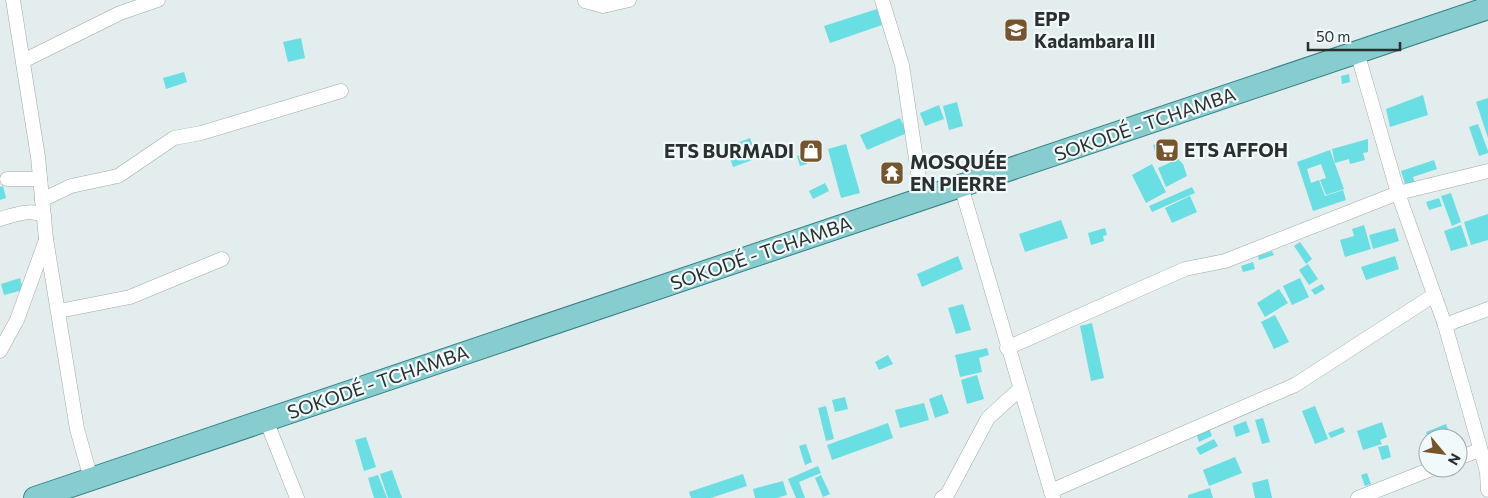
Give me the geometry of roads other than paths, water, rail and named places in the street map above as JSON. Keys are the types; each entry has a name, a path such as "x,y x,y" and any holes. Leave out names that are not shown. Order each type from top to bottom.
{"main road":[{"name":"SOKODÉ - TCHAMBA","path":"45,496 1488,8"}],"street":[{"path":"13,0 40,179 46,239 77,430 92,479"},
{"path":"23,61 120,14 158,0"},
{"path":"585,1 603,6 629,0"},
{"path":"882,0 902,65 922,198"},
{"path":"1357,52 1398,193 1445,325 1486,472 1488,490"},
{"path":"42,200 71,186 118,176 174,138 201,133 341,91"},
{"path":"1007,348 1185,269 1225,261 1398,193 1488,171"},
{"path":"7,179 40,179"},
{"path":"961,186 1007,348 1052,495 1295,385 1434,295"},
{"path":"0,220 29,212 37,212 44,216"},
{"path":"0,351 17,320 46,239"},
{"path":"59,312 130,297 222,259"},
{"path":"1445,325 1488,309"},
{"path":"942,498 947,495 988,418 1020,389"},
{"path":"266,420 297,498"},
{"path":"1468,454 1480,450"},
{"path":"1358,498 1418,474"}],"place":[{"name":"EPP Kadambara III","path":"1016,30"},
{"name":"ETS AFFOH","path":"1167,150"},
{"name":"ETS BURMADI","path":"811,151"},
{"name":"MOSQUÉE EN PIERRE","path":"892,173"}]}
